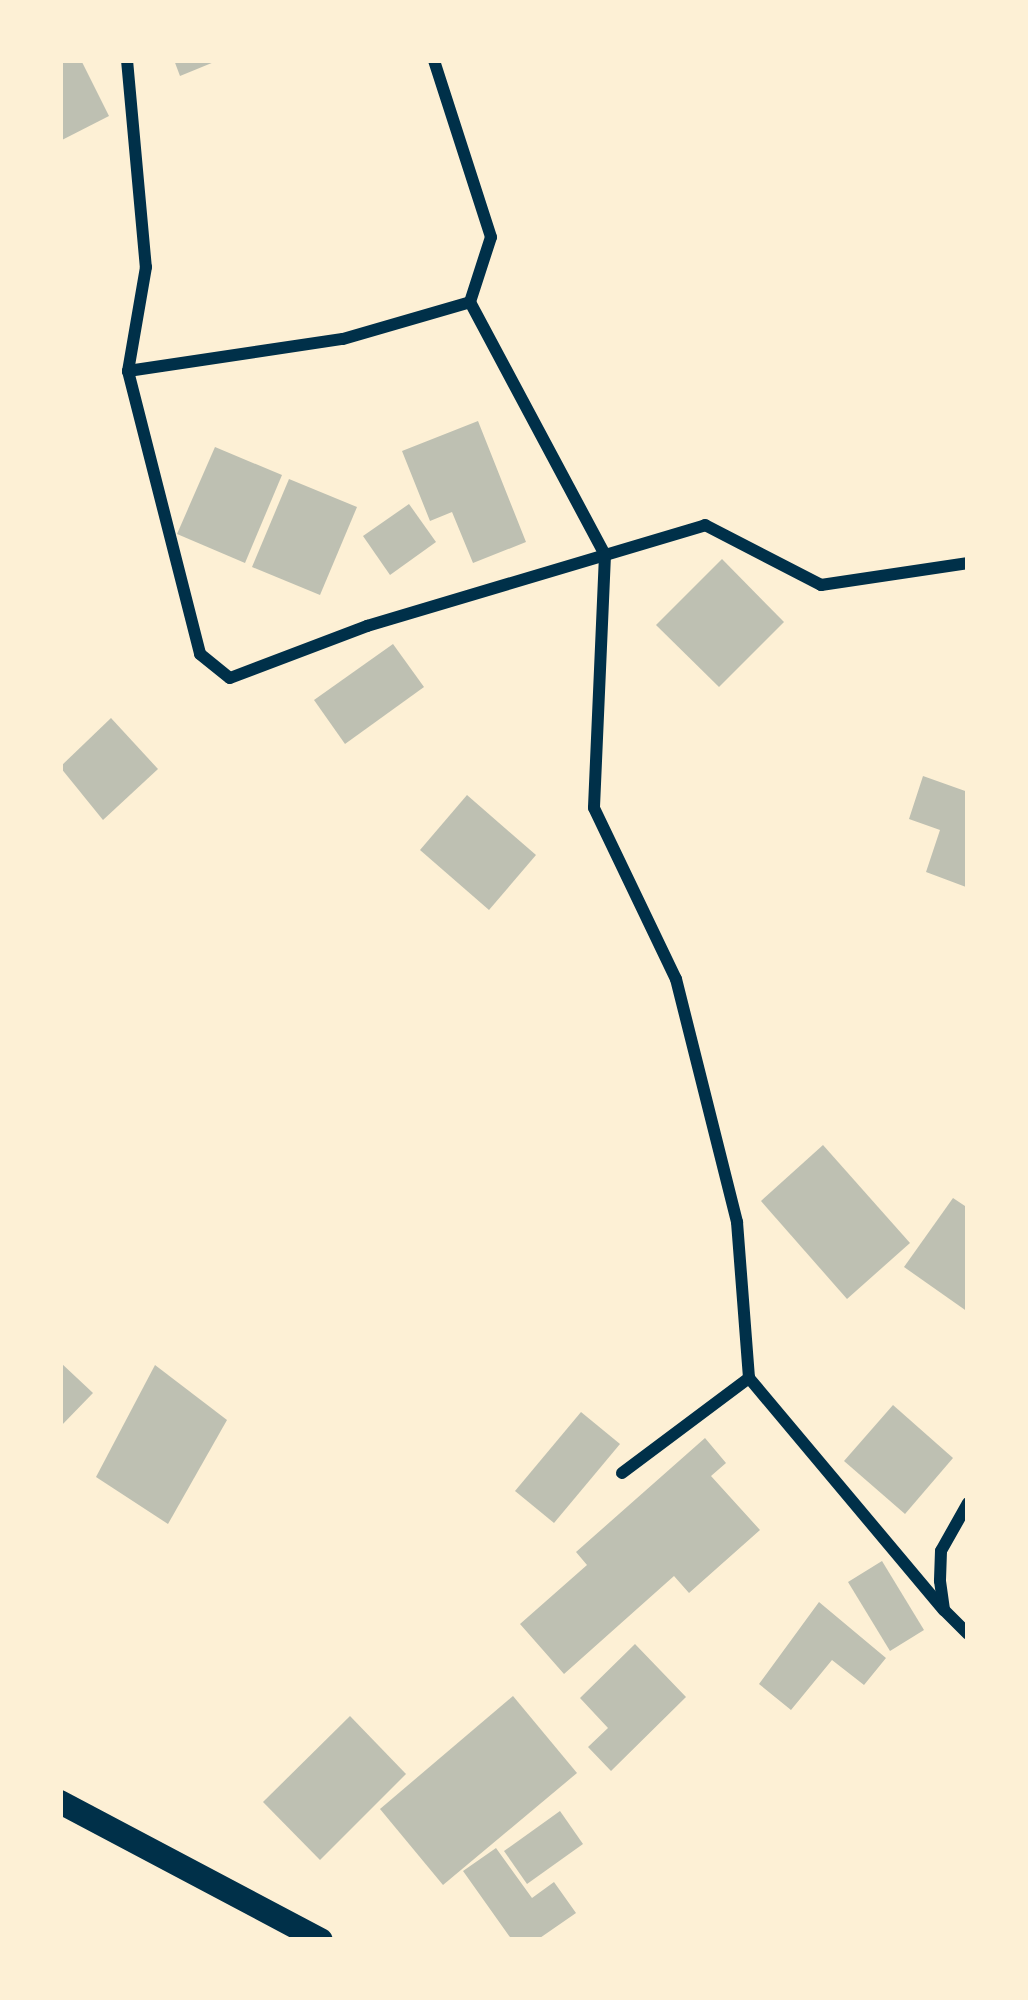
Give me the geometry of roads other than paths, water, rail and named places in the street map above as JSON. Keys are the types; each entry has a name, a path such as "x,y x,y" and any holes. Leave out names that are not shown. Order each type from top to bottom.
{"main road":[{"path":"60,1802 321,1940"}],"street":[{"path":"127,60 146,267 128,371 200,654 230,678 367,626 704,525 821,585 968,563"},
{"path":"434,60 491,238 470,302 605,555 594,808 676,979 736,1222 749,1378 968,1634"},
{"path":"128,371 343,339 470,302"},
{"path":"622,1473 749,1378"},
{"path":"944,1610 941,1551 968,1503"}]}
